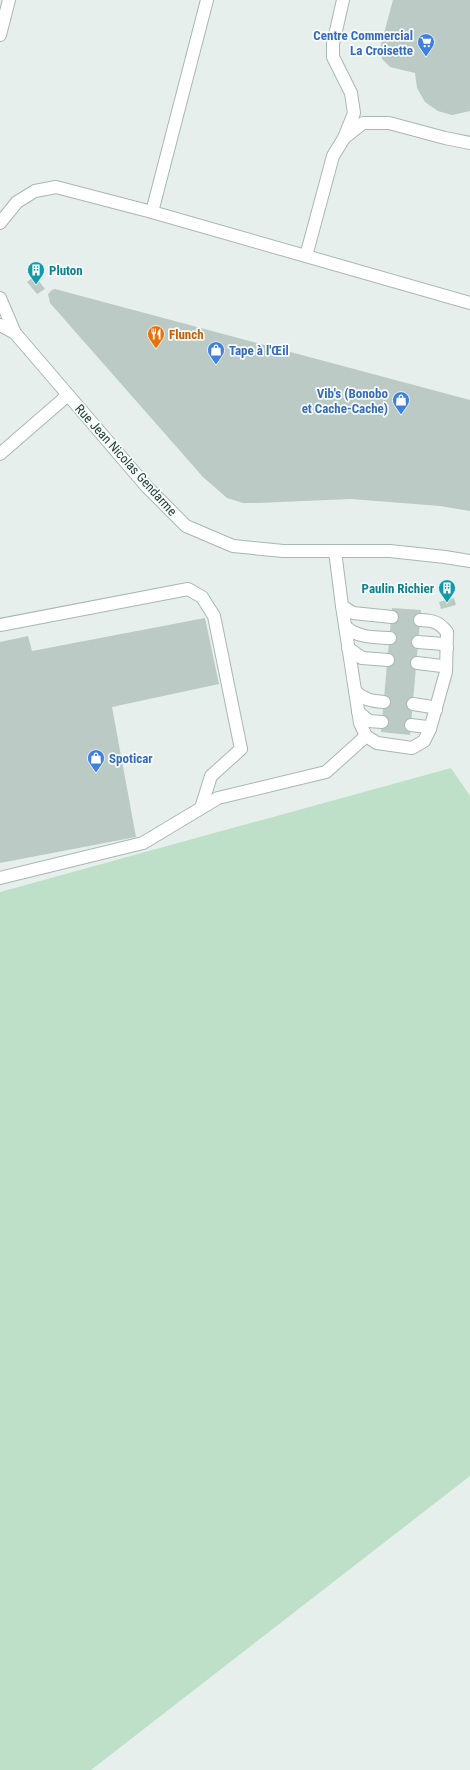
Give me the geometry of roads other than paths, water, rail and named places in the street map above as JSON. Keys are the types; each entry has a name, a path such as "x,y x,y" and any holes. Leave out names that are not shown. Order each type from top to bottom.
{"street":[{"path":"0,35 9,0"},
{"path":"152,212 207,0"},
{"path":"306,256 333,156 344,138 354,113 351,93 333,58 333,44 343,0"},
{"path":"344,138 363,123 389,123 470,143"},
{"path":"0,223 17,202 35,191 56,187 152,212 470,303"},
{"path":"0,298 15,333"},
{"name":"Rue Jean Nicolas Gendarme","path":"0,324 15,333 147,487 186,526 233,546 283,551 390,551 470,561"},
{"path":"0,454 68,395"},
{"path":"335,551 360,724 366,736 377,743 412,748 424,741 430,729 446,669 447,632 440,624 420,620"},
{"path":"0,625 188,589 202,597 214,616 241,749 211,776 201,808"},
{"path":"342,606 353,613 392,616"},
{"path":"345,626 351,632 359,635 390,638"},
{"path":"418,642 443,644 446,648"},
{"path":"348,648 362,658 388,660"},
{"path":"416,663 442,666 446,669"},
{"path":"355,691 360,696 368,700 384,702"},
{"path":"413,704 432,707 436,710"},
{"path":"358,712 369,721 382,722"},
{"path":"411,725 427,727 430,729"},
{"path":"0,878 143,843 218,798 326,772 366,736"}],"place":[{"name":"Centre Commercial La Croisette","path":"426,57"},
{"name":"Pluton","path":"36,285"},
{"name":"Flunch","path":"156,349"},
{"name":"Tape à l'Œil","path":"216,365"},
{"name":"Vib's (Bonobo et Cache-Cache)","path":"401,415"},
{"name":"Paulin Richier","path":"447,603"},
{"name":"Spoticar","path":"96,773"}]}
